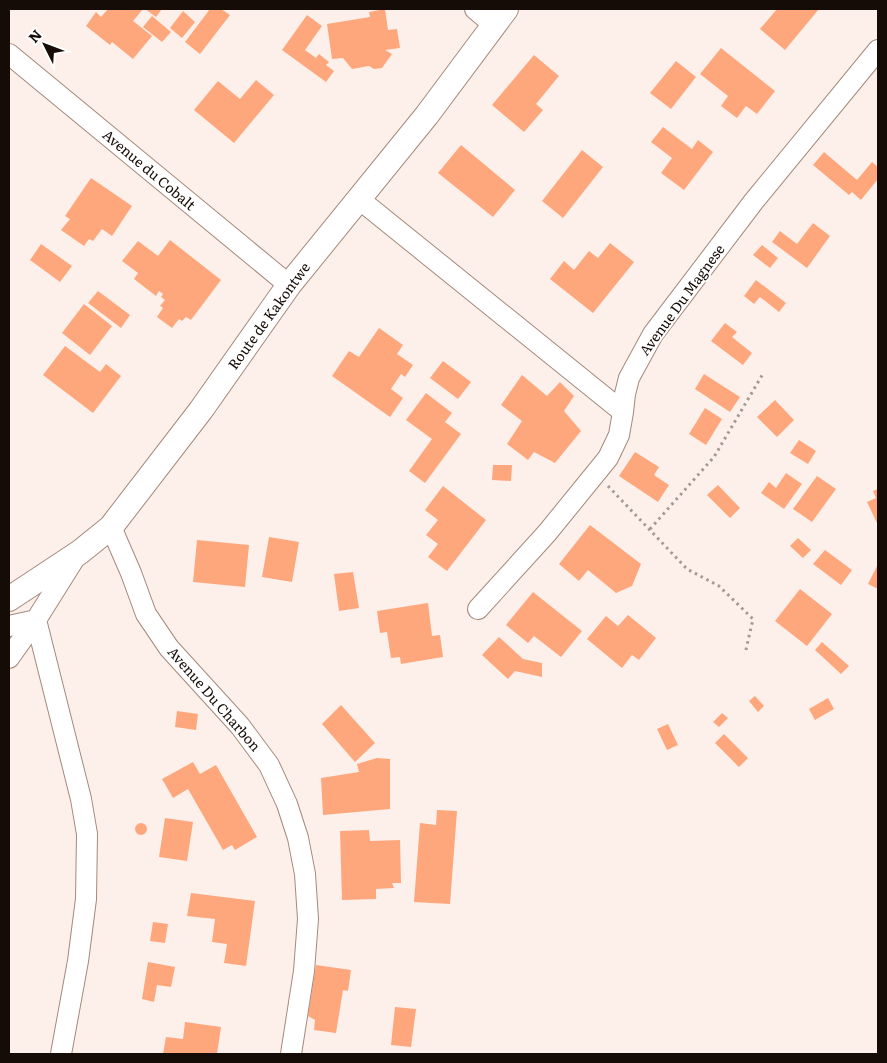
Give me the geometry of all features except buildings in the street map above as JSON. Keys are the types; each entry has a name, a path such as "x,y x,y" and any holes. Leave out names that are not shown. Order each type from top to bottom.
{"street":[{"path":"475,9 500,17"},
{"name":"Route de Kakontwe","path":"9,599 80,552 111,527 201,410 290,285 427,115 500,17"},
{"name":"Avenue Du Magnese","path":"478,609 547,533 608,458 619,435 624,394 629,378 653,334 754,201 878,50"},
{"name":"Avenue du Cobalt","path":"9,54 290,285"},
{"path":"359,199 623,412"},
{"name":"Avenue Du Charbon","path":"111,527 146,614 169,648 246,734 269,765 287,804 298,838 305,874 308,919 304,971 291,1054"},
{"path":"9,658 80,552"},
{"path":"9,626 36,620"},
{"path":"36,620 81,799 87,834 86,899 83,926 62,1054"}],"path":[{"path":"650,529 714,457 764,372"},
{"path":"596,474 687,569 719,586 753,620 745,654"}]}
